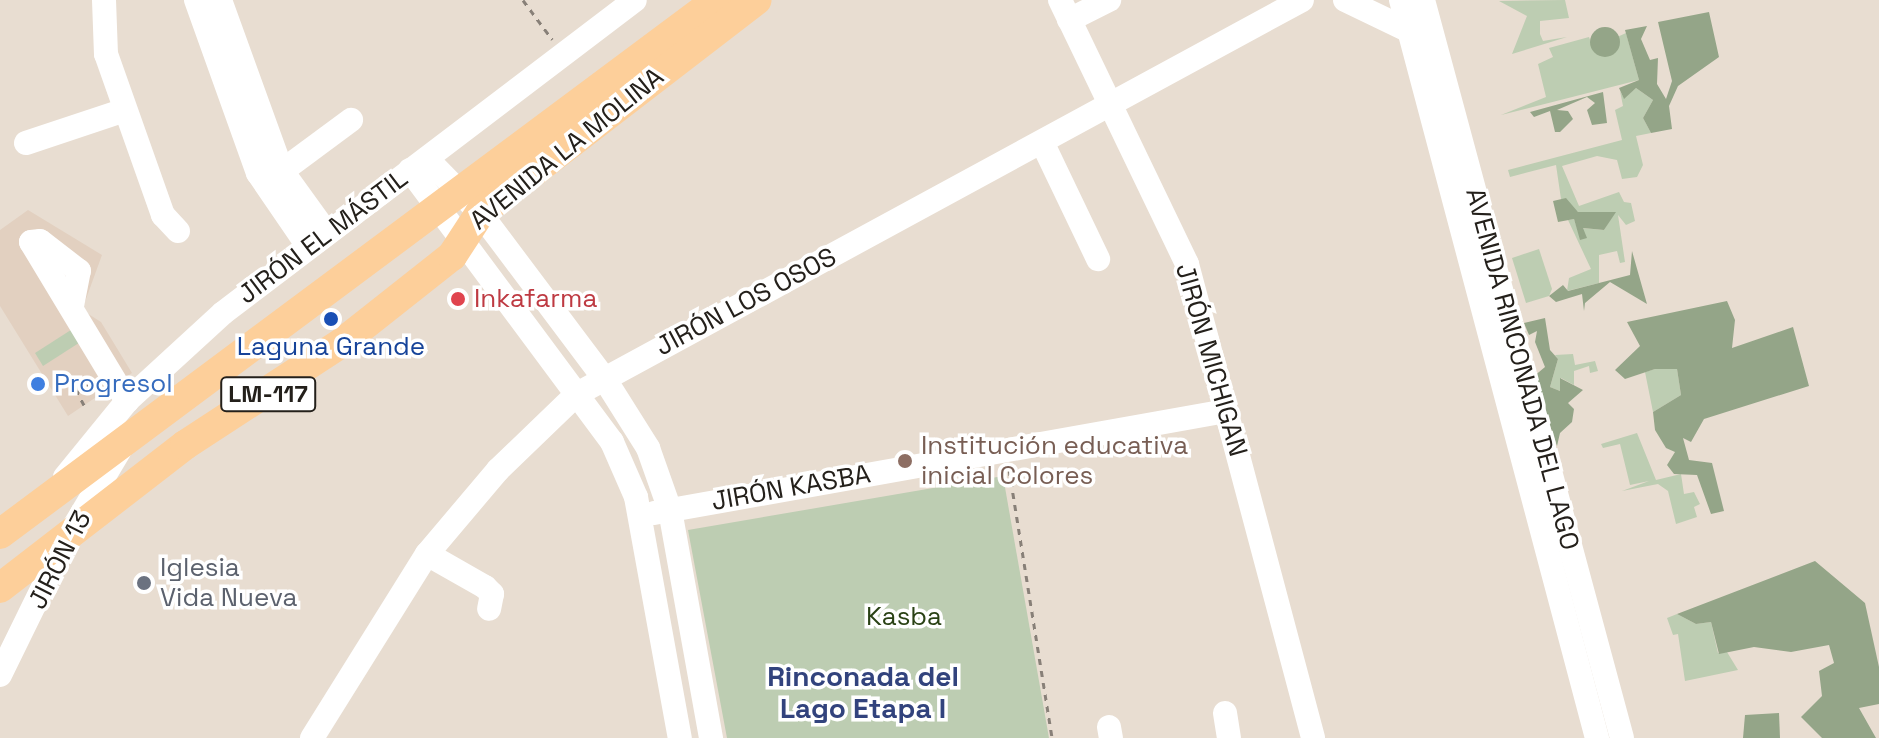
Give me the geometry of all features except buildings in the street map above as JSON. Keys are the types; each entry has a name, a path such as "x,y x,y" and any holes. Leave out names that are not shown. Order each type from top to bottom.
{"main road":[{"name":"AVENIDA LA MOLINA","path":"0,588 185,445 343,342 452,256 460,237 461,205 717,0"},
{"name":"AVENIDA LA MOLINA","path":"0,534 461,205 757,0"}],"street":[{"path":"104,0 106,54 163,215 178,231"},
{"path":"196,0 273,169 317,239"},
{"path":"220,0 273,169"},
{"name":"JIRÓN EL MÁSTIL","path":"41,506 127,401 223,313 635,0"},
{"path":"1064,10 1109,0"},
{"path":"1345,0 1421,34"},
{"name":"AVENIDA RINCONADA DEL LAGO","path":"1401,0 1421,34 1622,738"},
{"name":"AVENIDA RINCONADA DEL LAGO","path":"1423,0 1421,34 1597,738"},
{"name":"JIRÓN LOS OSOS","path":"312,738 427,554 505,462 577,394 1307,1"},
{"name":"JIRÓN MICHIGAN","path":"1064,10 1187,264 1313,738"},
{"path":"26,143 125,110"},
{"path":"273,169 351,120"},
{"path":"1042,142 1098,259"},
{"path":"418,164 461,205 604,378 648,448 670,510 711,738"},
{"path":"21,249 28,244 23,234 27,226 42,228"},
{"path":"460,237 612,442 639,516 680,738"},
{"path":"72,306 127,401"},
{"name":"JIRÓN KASBA","path":"639,516 1226,411"},
{"name":"JIRÓN 13","path":"0,675 66,540 122,447"},
{"path":"427,554 485,587 492,594 489,609"},
{"path":"1225,713 1229,738"}],"path":[{"path":"523,0 564,55"},
{"path":"1006,450 1052,738"}],"shaded area":[{"path":"28,210 102,255 82,310 101,322 132,373 68,416 0,306 0,230"}],"green space":[{"path":"1565,0 1569,18 1540,21 1540,34 1543,41 1567,37 1512,54 1527,16 1499,1"},
{"path":"1709,12 1719,57 1678,86 1669,106 1672,129 1651,133 1643,118 1653,100 1636,88 1624,99 1619,88 1639,80 1625,30 1647,26 1641,39 1650,60 1658,58 1657,84 1666,99 1672,81 1658,22"},
{"path":"1605,27 1616,31 1620,42 1616,53 1605,57 1594,53 1590,42 1594,31"},
{"path":"1626,33 1639,80 1501,115 1546,97 1538,64 1553,57 1549,48 1589,37 1593,48"},
{"path":"1636,88 1653,100 1643,118 1651,133 1636,136 1643,165 1637,177 1622,179 1617,160 1597,156 1562,166 1579,206 1619,192 1624,202 1631,203 1635,221 1626,225 1618,215 1625,262 1620,263 1617,251 1599,255 1599,283 1567,291 1569,278 1591,269 1568,220 1574,219 1581,240 1582,228 1604,230 1615,212 1578,212 1561,199 1556,165 1510,177 1508,170 1622,140 1615,110 1623,106 1620,91 1624,98"},
{"path":"1603,92 1607,123 1592,125 1587,110 1595,103 1587,97 1557,110 1568,111 1573,119 1560,132 1555,132 1550,111 1534,117 1530,112"},
{"path":"1566,198 1578,212 1616,212 1604,230 1583,228 1587,238 1580,240 1574,219 1558,222 1553,201"},
{"path":"1539,249 1552,289 1549,296 1526,303 1512,258"},
{"path":"1632,251 1647,304 1610,282 1585,303 1584,311 1582,294 1556,302 1549,296 1563,285 1568,291 1630,275"},
{"path":"1727,301 1735,320 1732,348 1793,327 1809,386 1704,419 1691,442 1683,438 1689,460 1712,463 1724,511 1711,514 1697,475 1674,474 1667,465 1675,452 1666,448 1655,430 1653,412 1681,395 1677,369 1655,369 1625,379 1615,370 1640,346 1627,322"},
{"path":"1545,318 1550,350 1558,359 1550,387 1560,391 1560,378 1583,390 1568,403 1574,409 1572,422 1560,433 1557,446 1533,377 1545,367 1535,342 1537,331 1529,335 1524,323"},
{"path":"74,328 82,341 43,366 35,353"},
{"path":"1573,354 1575,365 1595,361 1598,371 1590,373 1589,366 1574,371 1574,385 1561,378 1560,391 1550,387 1558,359 1555,355"},
{"path":"1677,369 1681,395 1653,412 1645,372"},
{"path":"1637,433 1656,480 1681,474 1684,494 1694,492 1700,504 1694,507 1697,517 1676,524 1668,491 1658,484 1622,491 1649,481 1630,485 1620,444 1603,448 1601,444"},
{"name":"Kasba","path":"1003,476 1049,738 727,738 688,530"},
{"path":"1815,561 1865,603 1879,667 1879,704 1859,708 1876,738 1822,738 1801,717 1822,696 1819,671 1834,663 1829,645 1791,652 1754,647 1719,654 1711,622 1696,624 1677,614"},
{"path":"1677,614 1696,624 1711,622 1718,653 1727,652 1738,670 1685,681 1678,634 1673,635 1667,618"},
{"path":"1779,713 1780,738 1743,738 1745,715"}],"place":[{"name":"Inkafarma","path":"458,299"},
{"name":"Laguna Grande","path":"331,319"},
{"name":"Progresol","path":"38,384"},
{"name":"Institución educativa inicial Colores","path":"905,461"},
{"name":"Iglesia Vida Nueva","path":"144,583"}],"district":[{"name":"Rinconada del Lago Etapa I","path":"863,692"}]}
